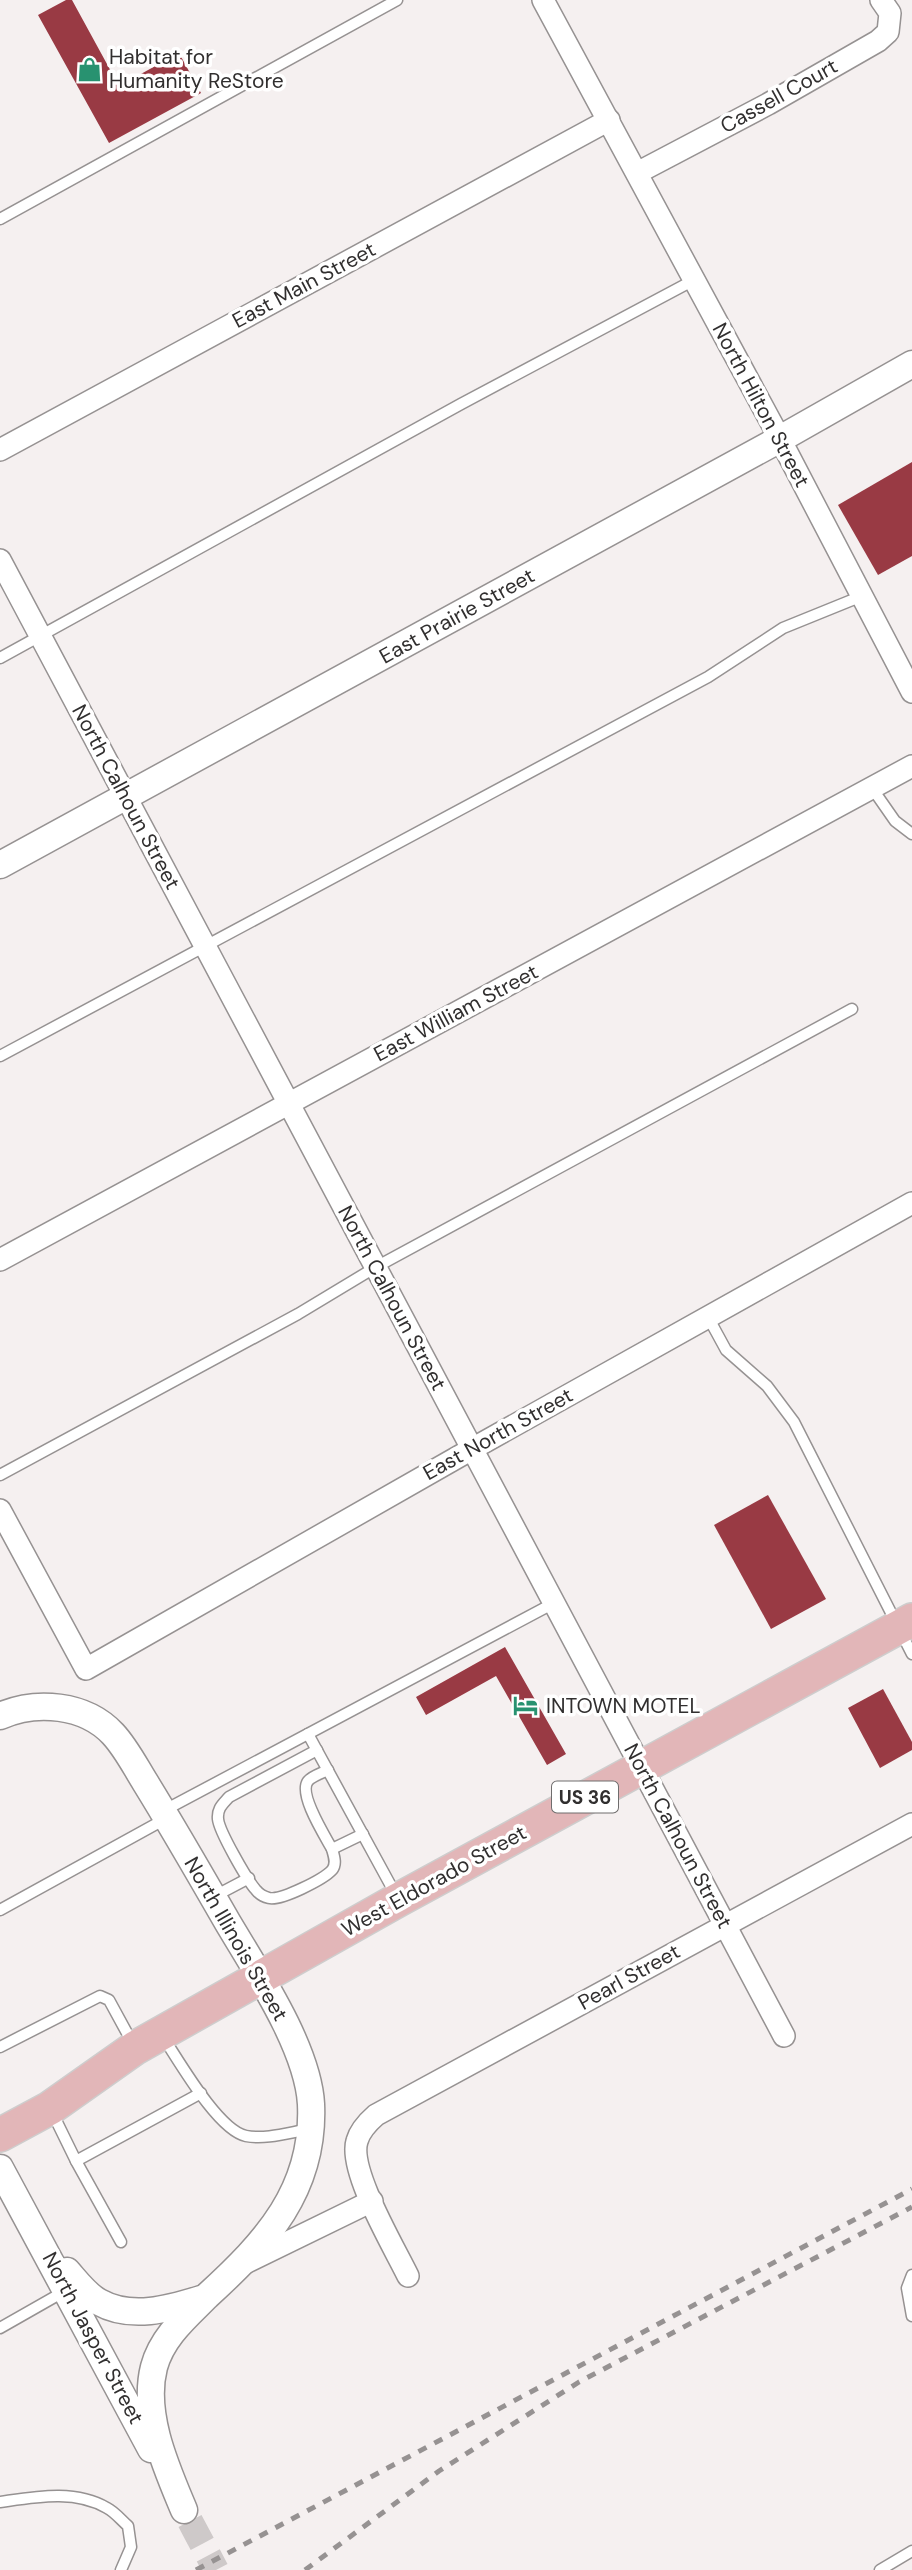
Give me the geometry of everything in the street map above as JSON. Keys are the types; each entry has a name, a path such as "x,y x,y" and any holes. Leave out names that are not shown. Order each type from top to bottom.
{"main road":[{"name":"West Eldorado Street","path":"0,2135 50,2108 148,2041 398,1899 641,1767 907,1634"}],"street":[{"name":"North Hilton Street","path":"543,0 780,439 912,692"},
{"name":"Cassell Court","path":"637,173 768,104 878,41 888,32 891,13 881,0"},
{"name":"East Main Street","path":"0,450 609,120"},
{"name":"East Prairie Street","path":"0,865 780,439 912,364"},
{"name":"North Calhoun Street","path":"0,560 784,2036"},
{"name":"East William Street","path":"0,1261 912,766"},
{"name":"East North Street","path":"0,1510 86,1669 912,1203"},
{"name":"North Illinois Street","path":"0,1716 22,1708 41,1706 85,1714 113,1734 165,1814 287,2028 302,2063 311,2101 307,2155 286,2208 270,2233 243,2263"},
{"name":"Pearl Street","path":"372,2201 358,2172 355,2154 357,2141 376,2115 912,1824"},
{"name":"North Jasper Street","path":"0,2168 187,2516 156,2431 152,2392 154,2368 162,2347 178,2325 243,2263"},
{"path":"243,2263 372,2201 408,2276"},
{"path":"34,2228 59,2263 97,2301 118,2309 145,2312 171,2309 206,2298"}],"lane":[{"path":"0,219 397,0"},
{"path":"0,658 461,404 694,280"},
{"path":"0,1056 708,677 783,628 862,596"},
{"path":"872,788 895,821 912,834"},
{"path":"0,1475 852,1009"},
{"path":"708,1317 726,1350 767,1386 793,1422 907,1634"},
{"path":"0,1910 308,1734 554,1604"},
{"path":"308,1734 398,1899"},
{"path":"317,1750 229,1797 219,1808 221,1830 257,1892 268,1898 277,1899 289,1895 331,1870 335,1862 332,1849 305,1797 305,1787 309,1780 328,1770"},
{"path":"332,1849 363,1834"},
{"path":"213,1897 249,1878"},
{"path":"0,2047 100,1996 108,2000 201,2093 235,2132 245,2136 266,2136 310,2129"},
{"path":"76,2161 201,2093"},
{"path":"50,2108 121,2242"},
{"path":"912,2275 907,2288 912,2316"},
{"path":"0,2328 67,2290"},
{"path":"0,2502 48,2496 80,2498 108,2508 128,2526 131,2547 121,2570"},
{"path":"880,2570 912,2551"}],"building":[{"name":"Habitat for Humanity ReStore","path":"66,0 72,0 119,86 179,53 201,93 109,143 38,15"},
{"path":"912,462 912,556 878,575 838,505"},
{"path":"768,1495 826,1599 771,1629 714,1525"},
{"name":"INTOWN MOTEL","path":"505,1647 566,1754 547,1765 496,1676 426,1715 416,1697"},
{"path":"883,1689 912,1742 912,1750 880,1768 848,1708"}],"tunnel":[{"path":"190,2521 216,2570"}],"railway":[{"path":"196,2570 912,2189"},
{"path":"305,2570 439,2471 579,2382 912,2207"}],"place":[{"name":"Habitat for Humanity ReStore","path":"89,69"},
{"name":"INTOWN MOTEL","path":"526,1706"}]}
